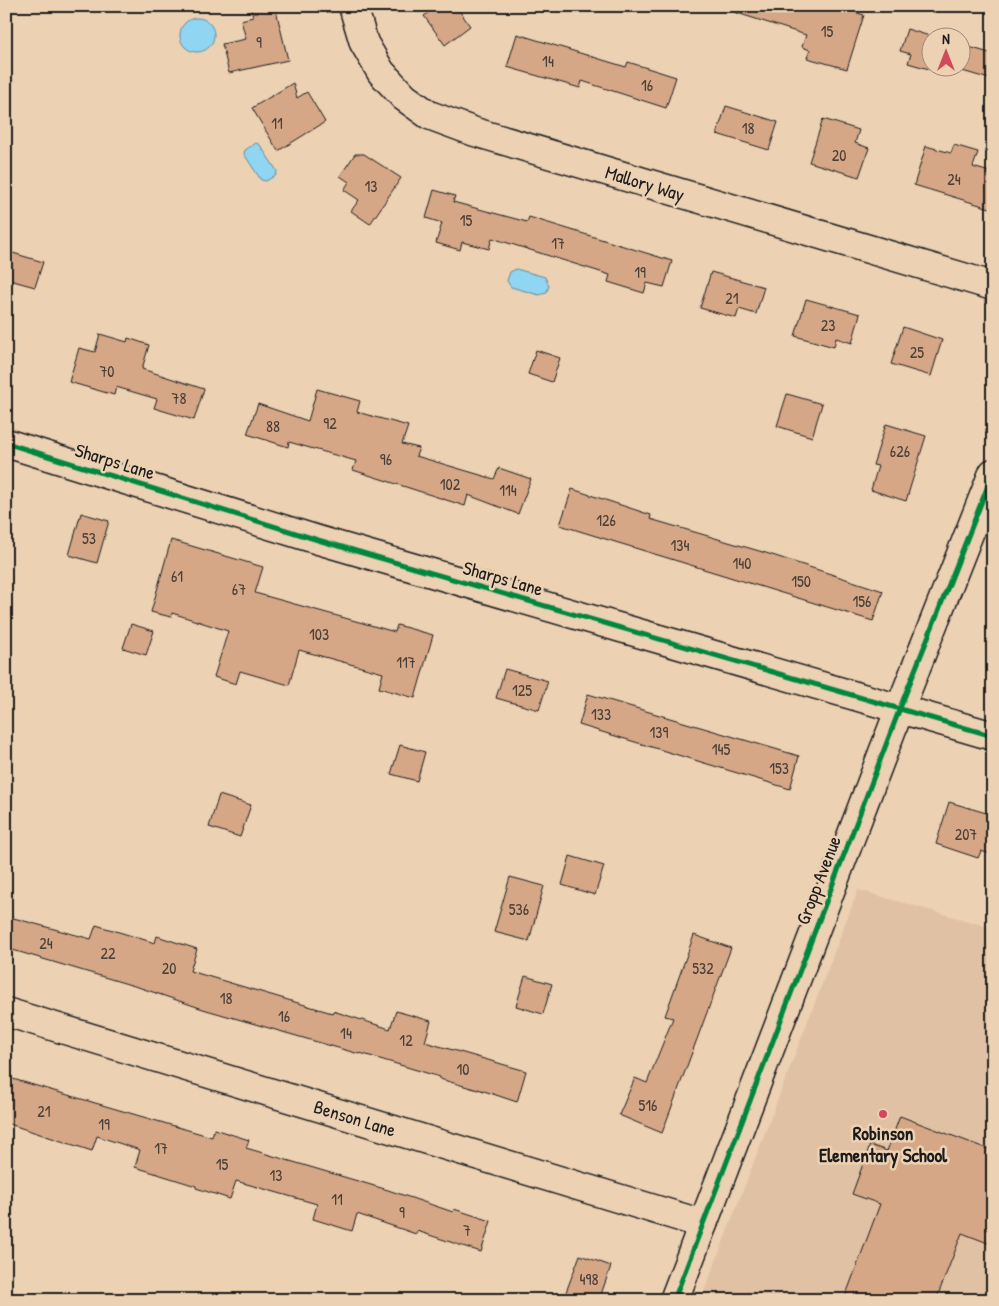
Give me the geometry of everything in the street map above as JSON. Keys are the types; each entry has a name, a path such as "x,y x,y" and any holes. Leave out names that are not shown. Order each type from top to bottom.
{"street":[{"name":"Mallory Way","path":"353,6 364,43 380,72 404,97 429,115 475,132 993,286"},
{"name":"Sharps Lane","path":"6,443 318,540 993,736"},
{"name":"Gropp Avenue","path":"674,1300 900,708 993,473"},
{"name":"Benson Lane","path":"6,1012 702,1224"}],"shaded area":[{"name":"Robinson Elementary School","path":"858,890 993,928 993,1300 701,1300"}],"water":[{"path":"197,18 209,23 214,35 209,47 197,52 185,47 180,35 185,23"},
{"path":"256,143 260,145 277,171 276,175 266,181 261,180 244,154 245,150"},
{"path":"516,269 545,277 549,286 546,293 539,295 511,287 507,281 510,272"}],"building":[{"path":"250,6 275,6 288,60 229,73 222,44 246,39 241,20 253,17"},
{"path":"437,6 456,6 470,26 445,45 424,16"},
{"path":"734,6 835,6 864,15 847,69 807,58 810,50 802,47 806,35 734,12"},
{"path":"907,29 922,34 922,67 908,63 911,54 900,51"},
{"path":"517,34 626,67 628,62 676,77 666,108 582,81 580,88 507,67"},
{"path":"972,48 993,54 993,80 972,74"},
{"path":"293,83 297,98 307,92 325,122 278,151 252,108"},
{"path":"726,106 778,122 769,150 717,134"},
{"path":"823,119 859,130 855,143 869,148 859,177 809,162"},
{"path":"954,145 978,152 973,167 993,173 993,209 914,185 926,146 951,153"},
{"path":"355,154 364,154 401,178 370,224 351,211 359,200 344,190 349,182 340,176"},
{"path":"434,190 455,196 453,202 527,222 529,217 672,261 664,287 647,283 644,293 608,282 610,275 492,238 489,249 462,242 460,250 436,243 442,223 426,218"},
{"path":"6,251 43,262 35,287 6,279"},
{"path":"711,272 764,287 756,314 739,309 736,318 700,308"},
{"path":"806,299 860,314 852,343 836,338 834,347 795,336"},
{"path":"903,327 942,340 931,376 891,364"},
{"path":"100,334 127,342 128,338 149,345 142,369 204,389 194,420 154,408 157,399 116,387 114,395 69,382 79,348 95,352"},
{"path":"536,350 560,358 552,382 528,374"},
{"path":"317,389 360,401 357,412 408,426 402,444 419,448 416,456 494,479 499,468 531,479 518,514 468,495 465,506 353,470 356,461 289,442 288,447 247,434 258,404 308,421"},
{"path":"787,394 822,404 812,437 777,426"},
{"path":"886,424 926,436 906,501 871,490 878,466 873,465"},
{"path":"572,489 651,515 650,519 766,553 883,591 873,621 560,525"},
{"path":"81,513 109,521 97,563 69,555"},
{"path":"171,540 263,567 255,593 395,632 397,625 433,635 415,698 379,688 383,673 299,650 289,685 240,671 236,684 214,677 228,631 172,613 171,617 151,612"},
{"path":"131,624 154,631 146,655 123,648"},
{"path":"505,669 548,681 539,710 496,698"},
{"path":"588,694 799,756 790,789 579,725"},
{"path":"400,745 425,752 417,781 391,774"},
{"path":"219,795 251,805 240,837 209,827"},
{"path":"949,802 993,815 993,855 981,851 978,858 936,844"},
{"path":"570,856 604,866 595,895 562,885"},
{"path":"510,877 544,886 529,941 494,932"},
{"path":"6,916 91,939 96,925 155,943 157,936 197,949 190,971 390,1029 396,1011 431,1021 425,1042 526,1071 517,1102 440,1079 440,1077 203,1009 141,988 6,948"},
{"path":"694,935 731,948 662,1133 619,1115 635,1078 647,1083 673,1018 665,1016"},
{"path":"525,976 552,984 543,1014 516,1006"},
{"path":"6,1077 212,1137 214,1129 249,1140 246,1148 388,1190 453,1212 454,1209 491,1221 481,1252 417,1231 416,1234 357,1214 352,1231 313,1219 317,1204 236,1181 230,1199 135,1167 140,1150 97,1136 92,1151 6,1123"},
{"path":"900,1116 993,1151 993,1245 962,1233 936,1300 844,1300 880,1204 852,1194 870,1145 887,1151"},
{"path":"580,1255 611,1266 599,1300 589,1300 566,1292"}],"cycle path":[{"path":"6,443 318,540 993,736"},
{"path":"674,1300 900,708 993,473"}],"place":[{"name":"Robinson Elementary School","path":"883,1114"}]}
